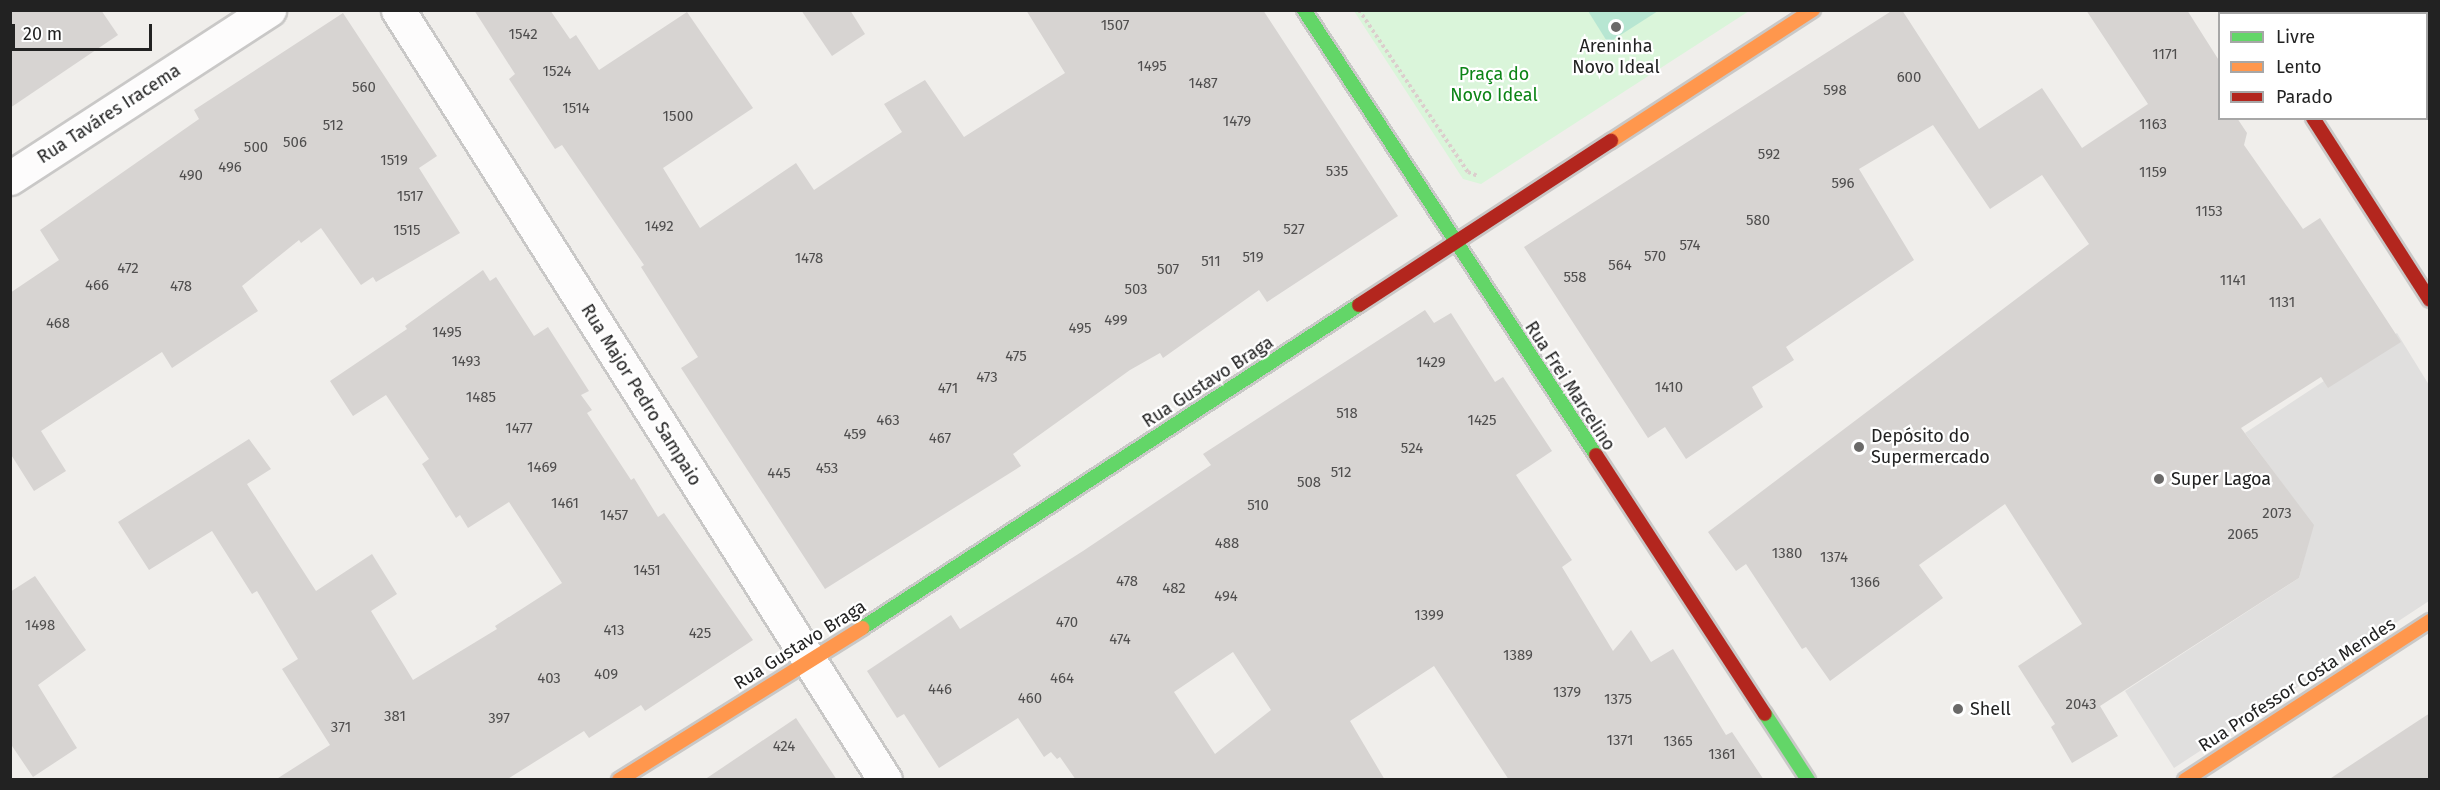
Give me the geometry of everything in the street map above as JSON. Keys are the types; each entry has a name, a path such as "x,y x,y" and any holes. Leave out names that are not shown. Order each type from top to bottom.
{"street":[{"name":"Rua Taváres Iracema","path":"10,178 269,10"},
{"name":"Rua Major Pedro Sampaio","path":"398,10 885,780"},
{"name":"Rua Frei Marcelino","path":"1304,10 1455,244 1808,780"},
{"name":"Rua Gustavo Braga","path":"619,780 809,662 1813,10"},
{"path":"2314,120 2430,300"},
{"name":"Rua Professor Costa Mendes","path":"2185,780 2430,621"}],"path":[{"path":"1359,10 1468,172"}],"green space":[{"name":"Praça do Novo Ideal","path":"1354,11 1749,11 1481,184 1463,179"},
{"name":"Areninha Novo Ideal","path":"1588,11 1658,11 1608,43"}],"shaded area":[{"path":"2397,333 2429,385 2429,601 2174,768 2125,691 2299,578 2313,525 2245,433"}],"building":[{"path":"10,10 101,10 118,35 10,108"},
{"path":"474,10 550,10 570,39 576,35 599,70 687,12 753,108 663,168 700,228 796,163 814,190 902,132 884,104 925,80 964,137 1065,73 1026,10 1263,10 1398,216 1267,302 1259,290 1163,358 1160,353 1130,370 1013,454 1021,466 825,589 681,368 698,357 641,267 644,265 562,145 555,149 509,79 515,74"},
{"path":"801,10 850,10 865,34 832,56"},
{"path":"1893,10 1902,10 1979,129 2042,88 2082,148 2148,104 2086,10 2187,10 2218,59 2218,120 2238,120 2247,133 2244,145 2303,229 2320,218 2401,342 2328,388 2321,377 2241,428 2314,525 2299,578 2100,706 2118,736 2072,763 2051,727 2055,724 2018,666 2082,624 2005,504 1919,565 1943,598 1830,681 1806,647 1802,649 1746,564 1736,571 1708,532 2089,244 2042,175 1990,209 1933,125 1859,169 1914,260 1786,347 1794,360 1752,387 1763,407 1686,459 1665,427 1648,438 1524,247"},
{"path":"343,13 437,156 419,168 460,233 376,282 373,277 361,285 321,228 301,243 299,240 242,286 258,311 172,368 162,352 41,431 66,471 34,491 10,453 10,293 59,260 40,230 199,119 194,110"},
{"path":"483,270 490,281 496,277 534,336 548,327 589,391 581,395 592,410 587,413 631,480 634,478 658,517 664,513 753,640 645,711 641,705 589,738 584,731 506,780 275,780 330,745 282,669 298,659 257,591 252,594 212,531 149,570 118,522 249,439 271,469 247,484 316,591 372,554 397,594 371,611 413,680 497,629 495,626 562,583 509,502 468,528 460,515 456,518 422,464 429,459 386,395 353,416 330,381 407,329 405,326"},
{"path":"1425,310 1434,323 1451,313 1495,382 1503,377 1552,451 1516,475 1572,560 1562,567 1613,651 1631,630 1651,662 1673,649 1726,735 1732,732 1764,780 1509,780 1434,666 1350,721 1385,780 1076,780 1060,757 1057,759 1051,752 1044,757 1018,718 939,768 904,714 897,718 867,671 951,615 960,629 1083,551 1211,465 1203,454","holes":["1233,652 1271,710 1215,754 1174,692"]},
{"path":"35,576 86,650 38,685 77,748 33,777 10,743 10,592"},
{"path":"2430,713 2430,780 2328,780"},
{"path":"796,718 837,780 704,780"}],"traffic: fast":[{"path":"1304,10 1596,455"},
{"path":"862,628 1359,305"},
{"path":"1765,714 1808,780"}],"traffic: slow":[{"path":"1611,141 1813,10"},
{"path":"2185,780 2430,621"},
{"path":"619,780 862,628"}],"traffic: jam":[{"path":"2314,120 2430,300"},
{"path":"1359,305 1611,141"},
{"path":"1596,455 1765,714"}],"place":[{"name":"Areninha Novo Ideal","path":"1616,27"},
{"name":"Depósito do Supermercado","path":"1859,447"},
{"name":"Super Lagoa","path":"2159,479"},
{"name":"Shell","path":"1958,709"}]}
